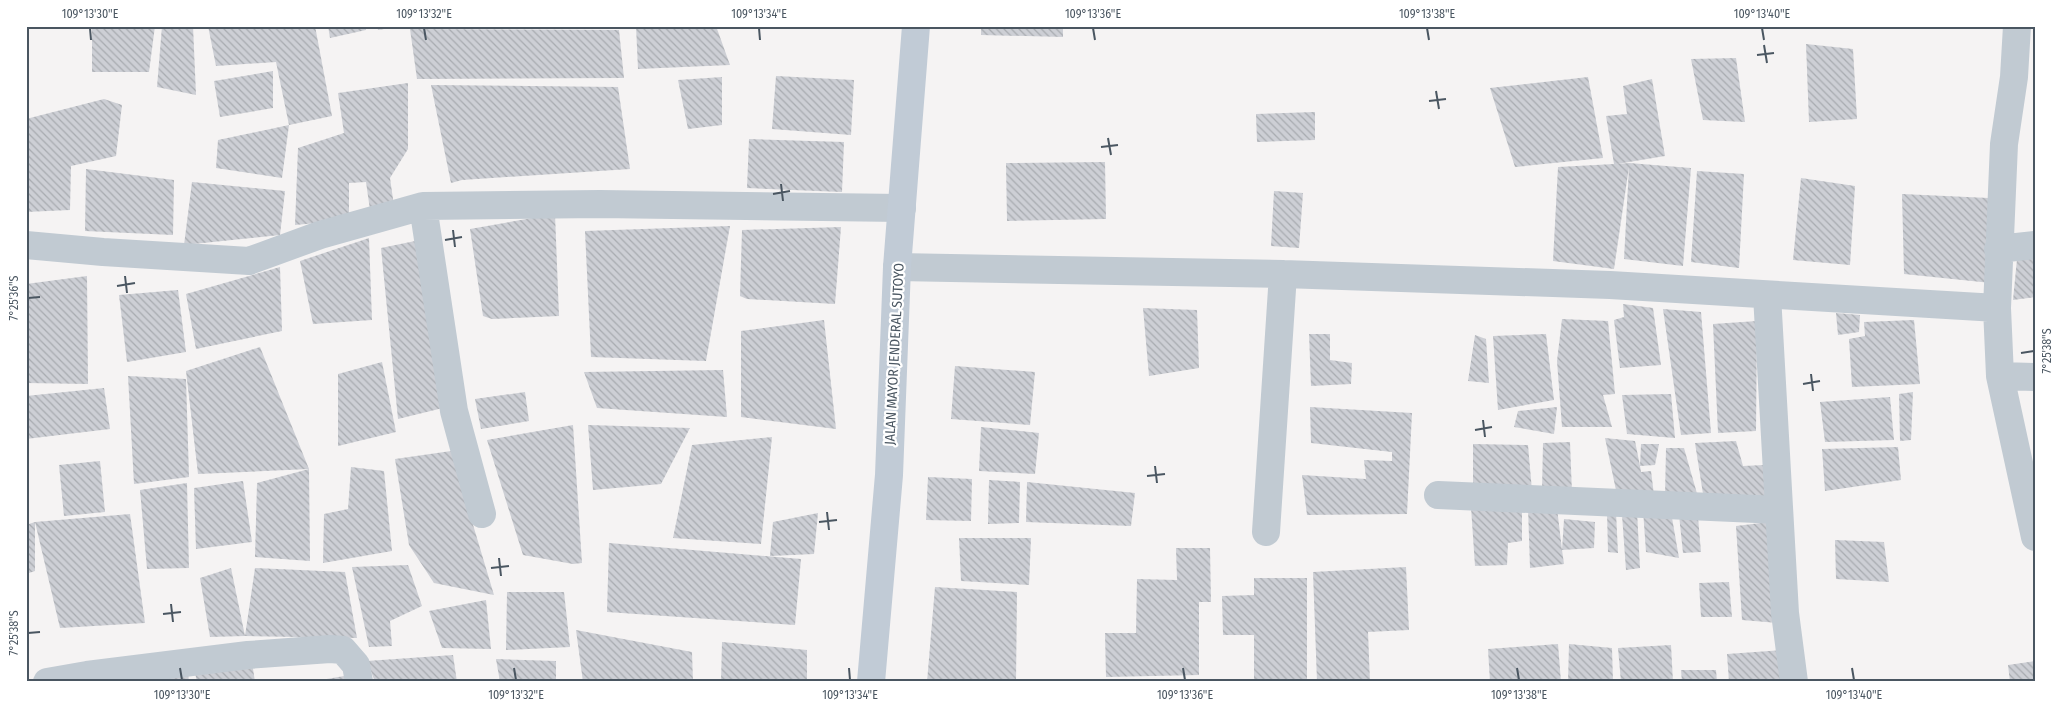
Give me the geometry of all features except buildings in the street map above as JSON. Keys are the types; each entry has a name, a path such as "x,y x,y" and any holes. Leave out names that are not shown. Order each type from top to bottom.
{"main road":[{"name":"JALAN MAYOR JENDERAL SUTOYO","path":"871,682 889,475 898,267 916,26"}],"street":[{"path":"2017,26 2014,77 2004,144 1998,249 1997,308 2000,376 2035,537"},
{"path":"26,244 103,252 249,261 320,234 423,206 600,204 902,208"},
{"path":"423,206 454,411 482,514"},
{"path":"1998,249 2035,245"},
{"path":"898,267 1282,274 1610,285 1997,308"},
{"path":"1266,532 1282,274"},
{"path":"1767,295 1785,613 1794,682"},
{"path":"2000,376 2035,377"},
{"path":"1438,495 1779,510"},
{"path":"47,682 87,675 248,655 330,649 343,650 356,666 359,682"}]}
